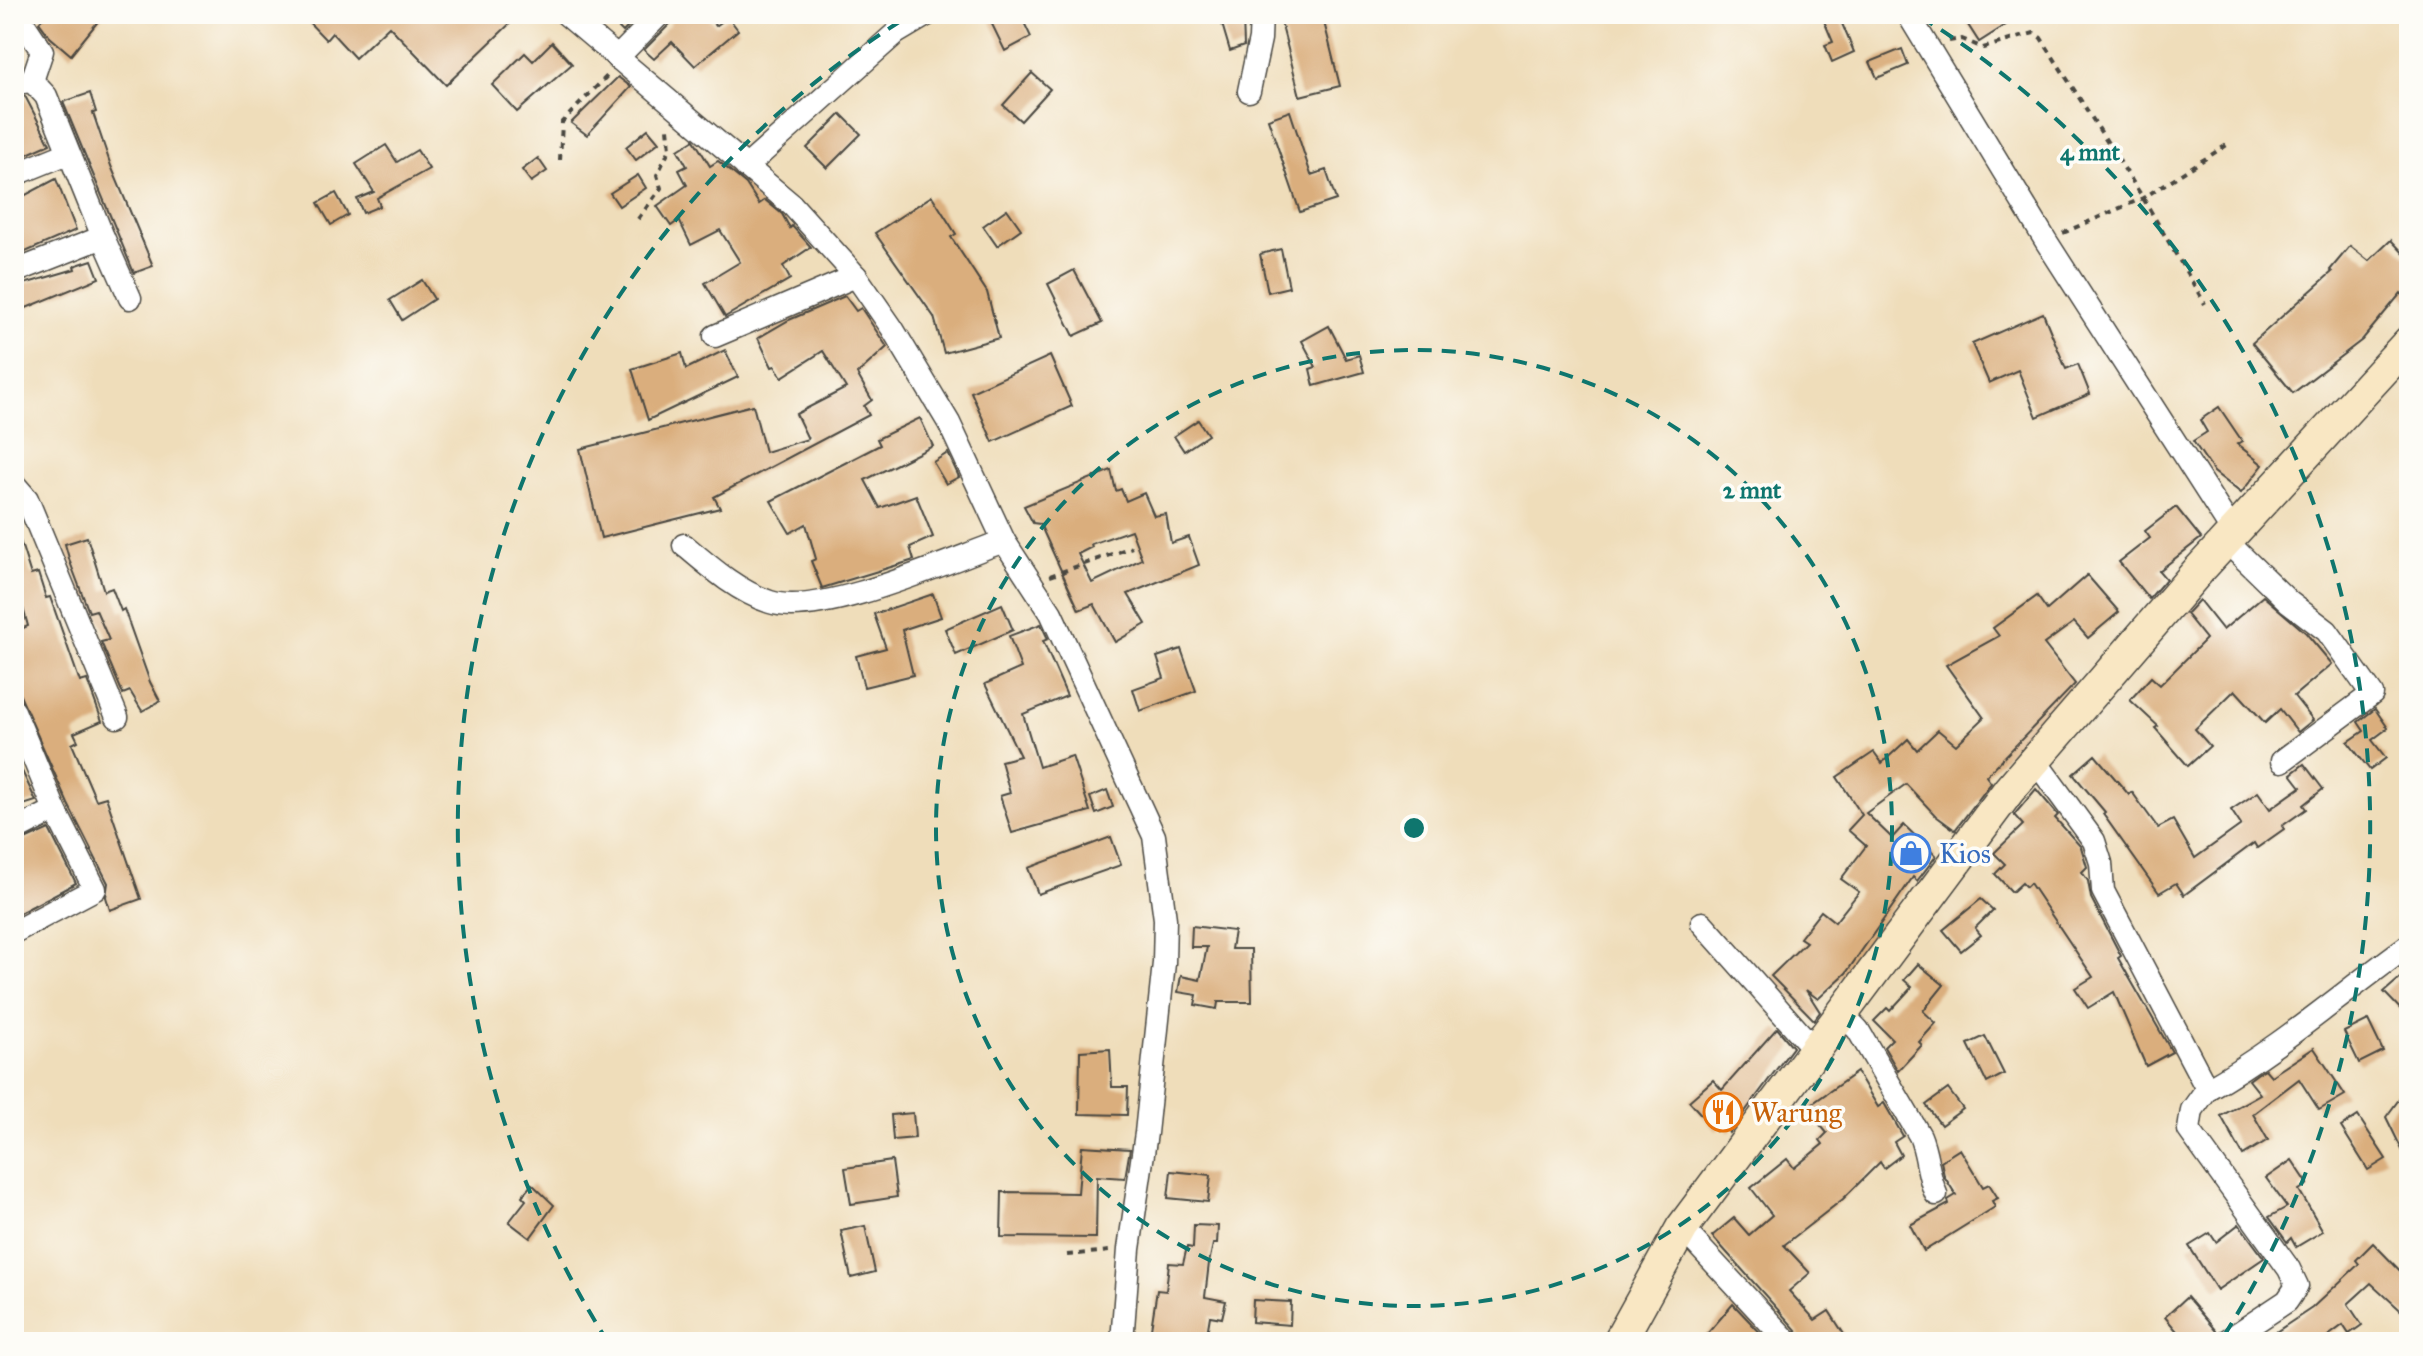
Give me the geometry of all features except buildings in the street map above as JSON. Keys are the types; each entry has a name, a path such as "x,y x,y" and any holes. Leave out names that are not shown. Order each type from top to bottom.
{"street":[{"path":"566,14 792,205 856,276 892,328 949,423 1004,541 1051,613 1154,836 1161,880 1164,963 1146,1133 1129,1249 1122,1342"},
{"path":"618,59 660,14"},
{"path":"746,167 896,33 928,14"},
{"path":"1249,91 1260,39 1261,14"},
{"path":"1908,14 2233,544 2289,602 2327,631 2372,694 2282,761"},
{"path":"20,15 42,51 23,82 46,96 130,298"},
{"path":"14,175 68,153"},
{"path":"14,272 103,237"},
{"path":"715,336 856,276"},
{"path":"1619,1342 1692,1239 1814,1049 1849,1021 2034,759 2233,544 2409,342"},
{"path":"14,484 27,499 117,717"},
{"path":"684,545 718,573 774,603 818,602 868,590 1004,541"},
{"path":"14,712 55,810 95,889 14,932"},
{"path":"2034,759 2094,841 2101,863 2103,891 2207,1089"},
{"path":"14,831 55,810"},
{"path":"1702,923 1814,1049"},
{"path":"2225,1342 2287,1301 2297,1286 2289,1269 2189,1130 2192,1110 2207,1089 2272,1052 2338,996 2409,945"},
{"path":"1849,1021 1920,1136 1926,1149 1926,1171 1936,1194"},
{"path":"1692,1239 1788,1342"}],"path":[{"path":"1927,43 1962,39 1983,48 2034,33 2143,198 2205,304"},
{"path":"560,160 562,122 573,108 598,89 618,59"},
{"path":"638,219 661,188 657,175 670,149 667,130 675,107"},
{"path":"2046,241 2143,198 2230,143"},
{"path":"1033,582 1132,547"},
{"path":"1067,1255 1129,1249"}],"place":[{"name":"Kios","path":"1911,853"},
{"name":"Warung","path":"1723,1112"}]}
